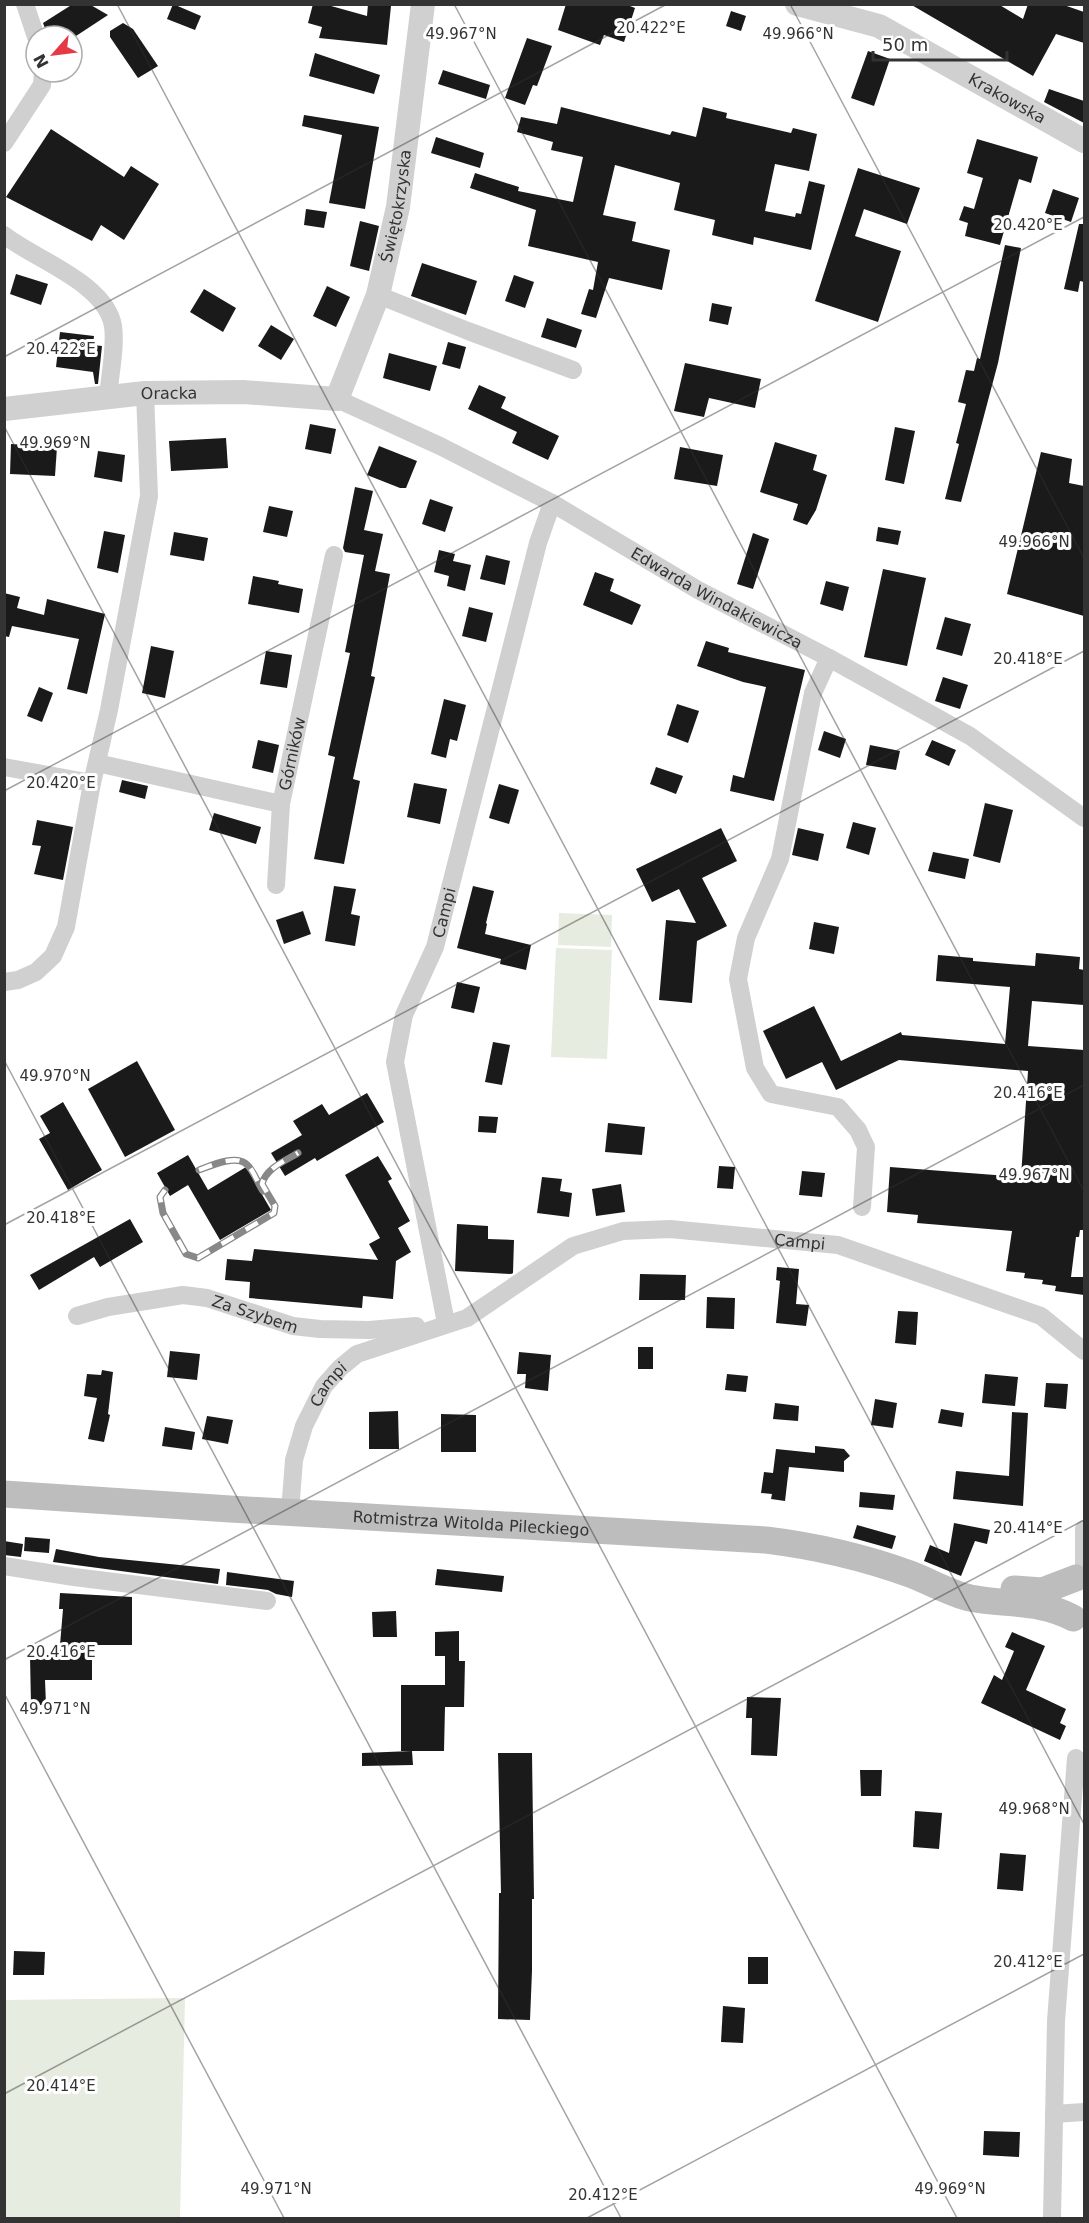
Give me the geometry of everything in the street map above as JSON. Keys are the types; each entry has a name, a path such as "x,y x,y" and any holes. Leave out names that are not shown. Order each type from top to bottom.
{"main road":[{"name":"Rotmistrza Witolda Pileckiego","path":"4,1494 766,1540 823,1549 874,1562 932,1582 968,1598 1041,1605 1060,1611 1079,1623"},
{"name":"Rotmistrza Witolda Pileckiego","path":"932,1582 1042,1591 1081,1574"},
{"path":"1079,1623 1068,1602 1071,1586 1081,1574"}],"street":[{"path":"25,4 32,24"},
{"name":"Świętokrzyska","path":"337,399 378,295 398,207 423,4"},
{"name":"Krakowska","path":"796,4 879,26 1084,141"},
{"path":"4,143 42,84"},
{"path":"4,235 73,277 91,291 105,308 113,324 108,396"},
{"path":"378,295 468,332 573,370"},
{"name":"Oracka","path":"4,409 145,393 243,392 337,399"},
{"path":"4,982 18,980 36,972 53,956 66,927 148,496 145,393"},
{"name":"Edwarda Windakiewicza","path":"337,399 441,446 552,503 698,590 829,658 970,736 1084,818"},
{"name":"Campi","path":"441,1325 395,1062 404,1015 435,947 538,543 552,503"},
{"name":"Górników","path":"97,763 281,804 334,555"},
{"path":"829,658 813,693 780,859 746,938 738,979 754,1068 771,1094 838,1107 858,1130 866,1147 862,1207"},
{"path":"4,767 92,783"},
{"path":"276,885 281,804"},
{"name":"Campi","path":"290,1512 294,1460 304,1426 324,1386 340,1368 357,1354 467,1318 573,1246 623,1231 670,1229 838,1245 1041,1316 1084,1351"},
{"name":"Za Szybem","path":"77,1316 108,1307 183,1295 207,1298 293,1326 369,1330 441,1325"},
{"path":"1081,1574 1084,1529"},
{"path":"4,1566 267,1601"},
{"path":"1052,2218 1056,2021 1076,1758 1084,1764"},
{"path":"1054,2114 1084,2112"}],"shaded area":[{"path":"559,913 612,915 611,947 558,945"},
{"path":"556,948 612,950 607,1059 551,1057"},
{"path":"185,1998 180,2218 5,2218 5,2000"}],"building":[{"path":"73,4 89,4 108,15 84,31 84,24 43,23"},
{"path":"173,4 201,16 195,30 167,19"},
{"path":"313,4 324,4 367,16 368,4 391,6 387,45 319,38 322,27 308,23"},
{"path":"566,4 625,4 635,8 624,42 604,35 600,45 558,30"},
{"path":"910,4 998,4 1023,19 1028,4 1061,4 1084,12 1084,43 1056,34 1033,76"},
{"path":"731,11 746,16 741,31 726,26"},
{"path":"123,23 133,29 158,66 138,78 110,37 110,31"},
{"path":"527,38 552,46 537,86 533,85 525,105 505,98"},
{"path":"868,51 890,59 874,106 851,98"},
{"path":"315,53 380,75 374,94 309,76"},
{"path":"443,70 490,85 486,99 438,84"},
{"path":"1049,89 1084,101 1084,123 1044,102"},
{"path":"561,107 670,135 672,131 696,137 703,107 727,113 726,118 791,133 793,128 817,134 809,171 775,164 765,211 795,217 796,213 801,214 809,181 825,185 811,250 754,237 753,245 712,235 715,220 674,210 680,183 615,165 603,215 636,222 632,241 670,250 662,290 609,278 596,318 581,314 589,289 593,290 598,262 528,246 536,210 470,188 475,173 519,187 518,191 573,202 583,157 551,150 553,142 517,132 521,117 557,124"},
{"path":"304,115 379,127 365,209 329,203 342,135 302,126"},
{"path":"51,129 124,177 131,166 159,184 124,240 101,225 92,241 6,197"},
{"path":"436,137 484,153 480,168 431,153"},
{"path":"977,139 1038,157 1031,183 1019,179 1000,245 965,236 968,223 959,220 964,206 974,209 983,178 967,173"},
{"path":"858,168 920,188 907,224 864,209 855,236 901,251 878,322 815,301"},
{"path":"1053,189 1079,198 1071,222 1045,213"},
{"path":"306,209 327,212 324,228 304,225"},
{"path":"360,221 379,226 369,271 350,266"},
{"path":"1079,224 1084,224 1084,282 1080,281 1078,292 1064,289"},
{"path":"1005,245 1021,248 998,363 961,502 945,499 966,404 958,402 966,370 974,371 977,358 980,359"},
{"path":"422,263 477,281 466,315 411,296"},
{"path":"16,274 48,284 41,305 10,294"},
{"path":"514,275 534,282 525,308 505,301"},
{"path":"327,286 350,297 336,327 313,316"},
{"path":"204,289 236,308 223,332 190,312"},
{"path":"712,303 732,307 728,325 709,321"},
{"path":"547,318 582,330 576,348 541,337"},
{"path":"271,325 294,339 281,360 258,346"},
{"path":"60,332 94,336 93,345 102,346 98,384 95,384 93,372 56,367"},
{"path":"448,342 466,347 460,369 442,364"},
{"path":"389,353 437,366 430,391 383,378"},
{"path":"685,363 761,379 755,408 709,398 704,417 674,411"},
{"path":"479,385 506,397 501,408 559,436 548,460 512,443 517,432 468,409"},
{"path":"310,424 336,429 331,454 305,449"},
{"path":"895,427 915,431 904,484 885,480"},
{"path":"226,438 228,468 171,471 169,441"},
{"path":"775,442 817,455 813,470 827,475 816,510 807,525 793,520 798,504 760,492"},
{"path":"11,444 57,447 55,476 10,474"},
{"path":"379,446 417,461 406,488 400,488 367,475"},
{"path":"680,447 723,455 717,486 674,479"},
{"path":"98,451 125,455 122,482 94,477"},
{"path":"1041,452 1072,459 1069,483 1084,486 1084,616 1007,594"},
{"path":"355,487 373,491 364,530 383,534 375,571 390,574 371,676 375,677 353,779 360,781 344,864 314,859 335,757 328,755 350,653 345,652 364,555 345,552 343,548"},
{"path":"430,499 453,507 445,532 422,524"},
{"path":"269,506 293,511 287,537 263,532"},
{"path":"878,527 901,531 898,545 876,541"},
{"path":"104,531 125,535 118,573 97,568"},
{"path":"174,532 208,538 204,561 170,555"},
{"path":"753,533 769,539 753,589 737,584"},
{"path":"439,550 455,554 453,561 471,565 465,591 447,586 449,576 434,572"},
{"path":"486,555 510,561 505,585 480,579"},
{"path":"883,569 926,578 907,666 864,657"},
{"path":"595,572 614,579 610,591 641,605 632,625 583,605"},
{"path":"253,576 303,589 299,613 248,604"},
{"path":"826,581 849,587 843,611 820,604"},
{"path":"4,593 20,597 17,608 44,615 47,599 105,614 87,694 67,689 79,639 12,626 9,637 4,636"},
{"path":"469,607 493,613 486,642 462,636"},
{"path":"945,617 971,624 962,656 936,649"},
{"path":"706,641 729,648 728,652 805,670 774,801 730,791 733,775 744,778 766,687 743,682 697,666"},
{"path":"151,646 174,651 165,698 142,693"},
{"path":"266,651 292,655 287,688 260,684"},
{"path":"943,677 968,685 960,709 935,701"},
{"path":"39,687 53,693 42,722 27,716"},
{"path":"444,699 466,705 457,741 450,739 446,758 431,754"},
{"path":"677,704 699,711 688,743 667,735"},
{"path":"824,731 846,739 840,758 818,750"},
{"path":"258,740 279,745 273,773 252,768"},
{"path":"932,740 956,750 949,766 925,755"},
{"path":"870,745 900,751 896,770 866,765"},
{"path":"656,767 683,776 676,794 650,784"},
{"path":"122,780 148,786 145,799 119,792"},
{"path":"414,783 447,789 440,824 407,817"},
{"path":"499,784 519,790 509,824 489,818"},
{"path":"985,803 1013,810 1000,863 973,856"},
{"path":"214,813 261,827 256,844 209,830"},
{"path":"37,820 73,827 63,880 34,874 41,846 32,845"},
{"path":"853,822 876,828 869,855 846,848"},
{"path":"721,828 737,861 702,878 727,926 697,941 692,1003 659,1000 666,920 696,923 679,889 652,902 636,869"},
{"path":"798,828 824,834 818,861 792,855"},
{"path":"933,852 969,859 965,879 928,871"},
{"path":"334,886 356,889 351,914 360,916 355,946 325,941"},
{"path":"473,886 494,891 485,934 531,945 526,970 500,964 501,959 457,948"},
{"path":"303,911 311,934 284,944 276,920"},
{"path":"814,922 839,927 834,954 809,949"},
{"path":"1036,953 1080,957 1079,969 1084,970 1084,1005 1032,1001 1028,1046 1084,1050 1084,1230 1080,1230 1079,1237 1076,1237 1071,1277 1084,1277 1084,1295 1055,1291 1056,1286 1042,1284 1043,1280 1024,1278 1025,1273 1006,1271 1012,1231 917,1223 918,1215 887,1212 890,1167 1021,1177 1028,1071 899,1060 836,1090 822,1062 786,1079 763,1031 814,1006 841,1061 901,1032 902,1035 1005,1044 1010,987 936,981 938,955 973,958 973,961 1035,966"},
{"path":"457,982 480,987 474,1013 451,1008"},
{"path":"493,1042 510,1045 502,1085 485,1082"},
{"path":"137,1061 175,1130 125,1157 88,1089"},
{"path":"367,1093 384,1122 317,1161 315,1158 285,1176 271,1153 302,1135 293,1121 322,1104 329,1115"},
{"path":"63,1102 102,1170 68,1190 39,1139 50,1133 40,1116"},
{"path":"479,1116 498,1117 496,1133 478,1132"},
{"path":"608,1123 645,1127 642,1155 605,1152"},
{"path":"188,1155 208,1190 246,1167 271,1210 220,1240 188,1185 170,1196 157,1173"},
{"path":"378,1156 392,1179 388,1181 410,1221 398,1228 411,1252 396,1261 393,1299 363,1296 362,1308 249,1298 250,1282 225,1280 227,1259 252,1261 254,1249 378,1260 369,1244 380,1238 345,1175"},
{"path":"719,1166 735,1167 733,1189 717,1188"},
{"path":"802,1171 825,1173 822,1197 799,1195"},
{"path":"542,1177 562,1179 560,1191 572,1193 569,1217 537,1213"},
{"path":"621,1184 625,1212 596,1216 592,1189"},
{"path":"130,1219 143,1242 100,1267 94,1257 39,1290 30,1275"},
{"path":"457,1224 488,1226 488,1239 514,1240 513,1273 455,1271"},
{"path":"777,1267 799,1269 796,1304 809,1305 806,1326 776,1323 780,1281 776,1280"},
{"path":"640,1274 686,1275 685,1300 639,1300"},
{"path":"707,1297 735,1298 734,1329 706,1328"},
{"path":"898,1311 918,1312 916,1345 895,1343"},
{"path":"638,1347 653,1347 653,1369 638,1369"},
{"path":"170,1351 200,1354 197,1380 167,1377"},
{"path":"519,1352 551,1355 548,1391 525,1388 526,1374 517,1374"},
{"path":"102,1370 113,1372 108,1414 110,1415 104,1442 88,1439 97,1398 84,1396 87,1374 101,1375"},
{"path":"727,1374 748,1376 746,1392 725,1390"},
{"path":"985,1374 1018,1377 1015,1406 982,1403"},
{"path":"1046,1383 1068,1384 1066,1409 1044,1407"},
{"path":"875,1399 897,1403 893,1428 871,1425"},
{"path":"775,1403 799,1406 798,1421 773,1419"},
{"path":"941,1409 964,1413 962,1427 938,1423"},
{"path":"398,1411 399,1449 369,1449 369,1412"},
{"path":"1012,1412 1028,1413 1023,1506 953,1499 956,1471 1009,1476"},
{"path":"441,1414 476,1415 476,1452 441,1452"},
{"path":"207,1416 233,1420 228,1444 202,1439"},
{"path":"165,1427 195,1432 192,1450 162,1446"},
{"path":"815,1446 844,1449 850,1456 844,1461 844,1472 789,1467 785,1501 771,1499 772,1494 761,1493 764,1472 773,1473 776,1449 815,1453"},
{"path":"860,1492 895,1495 893,1510 859,1507"},
{"path":"954,1523 990,1530 987,1544 975,1541 961,1576 924,1561 930,1545 949,1553"},
{"path":"857,1525 896,1536 892,1549 853,1538"},
{"path":"25,1537 50,1539 49,1553 24,1551"},
{"path":"4,1541 23,1544 21,1557 4,1555"},
{"path":"56,1549 99,1557 220,1569 218,1584 53,1562"},
{"path":"437,1569 504,1576 502,1592 435,1585"},
{"path":"227,1572 294,1581 292,1597 268,1590 226,1585"},
{"path":"60,1593 132,1597 132,1645 92,1645 92,1680 45,1680 46,1705 31,1705 30,1657 59,1657 63,1609 59,1609"},
{"path":"396,1611 397,1637 373,1637 372,1612"},
{"path":"459,1631 459,1661 465,1661 464,1707 445,1707 444,1751 401,1751 401,1685 445,1685 445,1656 435,1656 435,1632"},
{"path":"1012,1632 1045,1646 1026,1690 1066,1709 1060,1723 1066,1726 1060,1740 981,1703 994,1675 1002,1680 1014,1651 1005,1647"},
{"path":"747,1697 781,1698 777,1756 751,1755 752,1718 746,1718"},
{"path":"412,1751 413,1765 362,1766 362,1753"},
{"path":"498,1753 532,1753 534,1899 532,1899 530,2020 498,2019 499,1893 501,1893"},
{"path":"860,1770 882,1770 881,1796 861,1796"},
{"path":"915,1811 942,1813 939,1849 913,1847"},
{"path":"1000,1853 1026,1855 1023,1891 997,1889"},
{"path":"14,1951 45,1952 44,1975 13,1975"},
{"path":"748,1957 768,1957 768,1984 748,1984"},
{"path":"723,2006 745,2008 743,2043 721,2042"},
{"path":"984,2131 1020,2132 1019,2157 983,2155"}],"railway":[{"path":"165,1190 160,1197 163,1213 186,1254 198,1258 274,1213 275,1206 262,1184 264,1178 277,1166 298,1153"},
{"path":"199,1170 222,1162 240,1161 250,1168 263,1191"}]}
